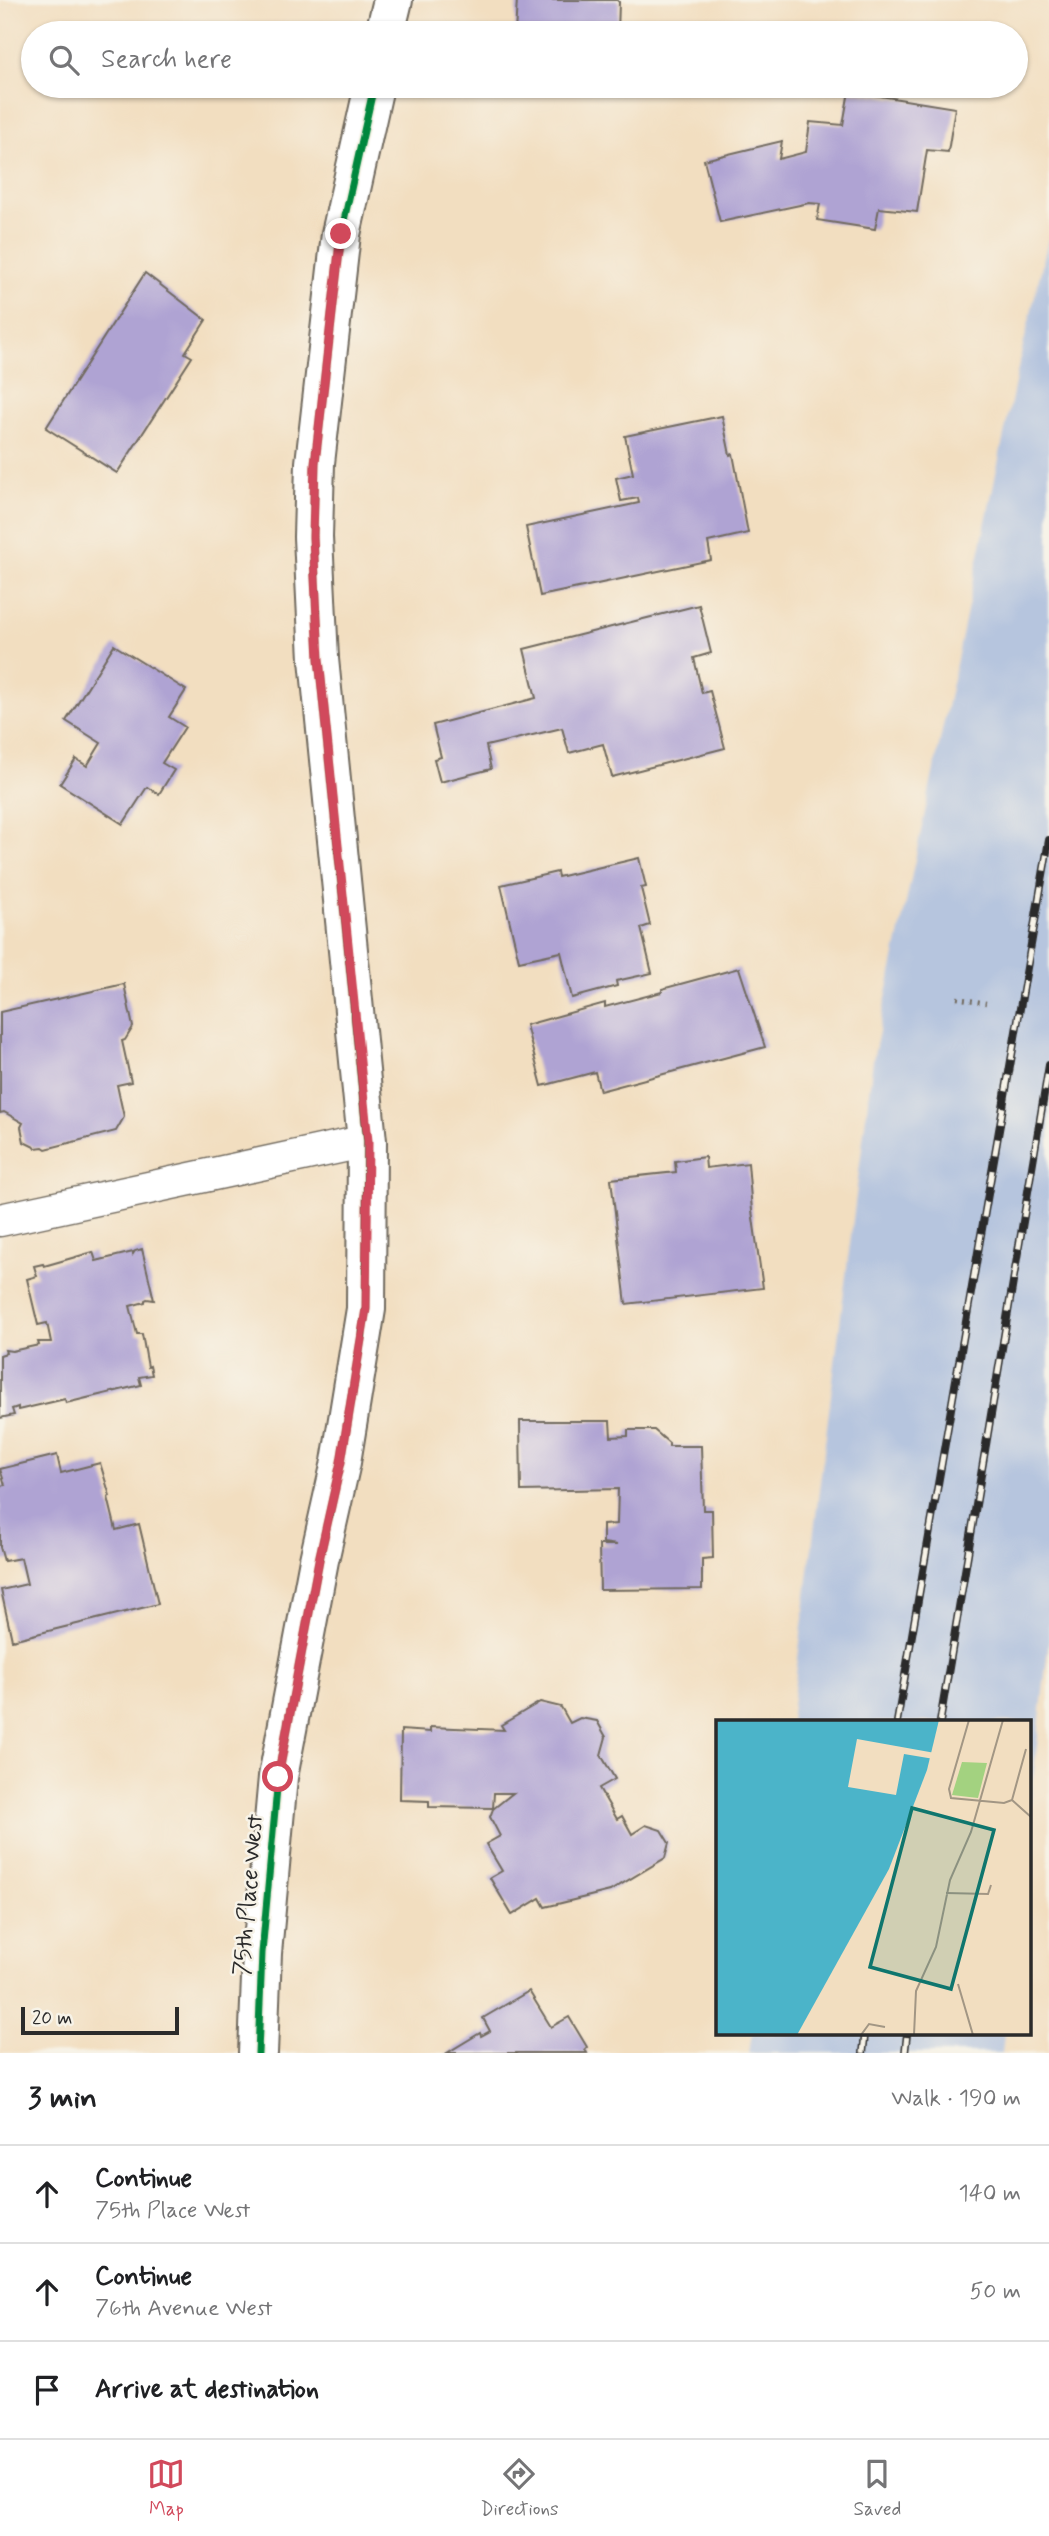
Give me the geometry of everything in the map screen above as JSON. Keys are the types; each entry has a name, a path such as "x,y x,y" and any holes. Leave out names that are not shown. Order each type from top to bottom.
{"street":[{"path":"388,21 393,0"},
{"name":"75th Place West","path":"258,2053 262,1953 278,1777 319,1560 341,1462 366,1309 368,1141 319,659 313,537 315,463 341,234 371,98"}],"lane":[{"path":"0,1220 368,1141"}],"path":[{"path":"957,998 986,1003"}],"shaded area":[{"path":"1049,236 1049,1639 1032,1789 1032,1720 790,1720 873,1060 1020,359"},
{"path":"752,2036 1004,2036 1002,2053 749,2053"}],"building":[{"path":"517,0 619,2 618,21 516,21"},
{"path":"848,98 893,98 955,108 948,152 927,150 917,212 879,208 875,229 817,220 820,204 809,203 720,222 704,160 782,141 779,159 806,152 810,122 843,125"},
{"path":"145,273 206,320 185,353 192,357 117,473 46,428"},
{"path":"722,416 730,455 733,454 748,533 708,542 711,560 540,596 526,527 639,503 638,498 621,501 616,478 633,474 625,436"},
{"path":"699,605 711,653 694,658 702,693 710,691 725,748 612,777 603,744 569,753 562,728 486,746 491,769 440,782 434,759 441,757 433,725 536,698 524,649"},
{"path":"114,645 186,690 169,717 185,727 162,763 174,770 159,794 147,787 123,824 60,784 76,759 87,766 101,743 66,721"},
{"path":"639,858 646,887 641,888 650,925 641,928 652,973 616,981 617,986 572,998 561,952 519,961 501,885 557,872 558,877"},
{"path":"739,968 765,1047 600,1091 595,1072 542,1086 526,1025 605,1003 605,1007 662,992 662,989"},
{"path":"124,984 133,1027 122,1041 131,1082 117,1085 124,1117 116,1131 46,1149 24,1142 21,1127 23,1123 4,1112 0,1113 0,1012"},
{"path":"705,1157 706,1168 748,1163 763,1288 626,1304 611,1179 676,1172 675,1161"},
{"path":"142,1249 154,1300 147,1299 130,1306 137,1334 142,1334 152,1375 139,1377 141,1385 66,1403 65,1399 18,1410 18,1407 12,1409 14,1415 0,1418 0,1355 6,1353 5,1350 39,1345 38,1342 51,1342 47,1323 38,1325 27,1279 37,1276 34,1266 44,1266 93,1252 96,1261 133,1254"},
{"path":"520,1421 610,1421 611,1437 628,1436 628,1430 654,1430 669,1446 701,1446 703,1510 712,1510 713,1558 702,1559 702,1589 600,1590 599,1545 617,1545 603,1543 603,1525 617,1524 618,1489 521,1491"},
{"path":"57,1455 61,1473 100,1463 116,1530 139,1524 158,1604 12,1640 1,1590 27,1584 21,1558 4,1561 0,1547 0,1486 5,1485 0,1469"},
{"path":"540,1702 561,1707 570,1723 580,1718 597,1721 606,1737 601,1755 615,1779 599,1788 617,1819 622,1816 632,1834 646,1825 661,1830 669,1843 665,1858 610,1891 545,1907 540,1898 512,1915 490,1878 502,1871 486,1844 500,1836 490,1817 493,1809 513,1793 494,1793 493,1808 429,1807 429,1801 400,1800 401,1730 430,1732 430,1727 504,1730 501,1725"},
{"path":"529,1991 551,2027 569,2017 587,2047 587,2053 447,2053 480,2033 481,2036 490,2031 483,2018"}],"railway":[{"path":"897,1720 1049,840"},
{"path":"940,1720 1049,1065"},
{"path":"863,2053 865,2036"},
{"path":"905,2053 907,2036"}],"cycle path":[{"path":"258,2053 262,1953 278,1777 319,1560 341,1462 366,1309 367,1141 319,659 313,537 315,463 341,234 371,98"}],"route":[{"path":"278,1777 319,1560 341,1462 366,1309 368,1141 319,659 313,537 315,463 341,234"}]}
